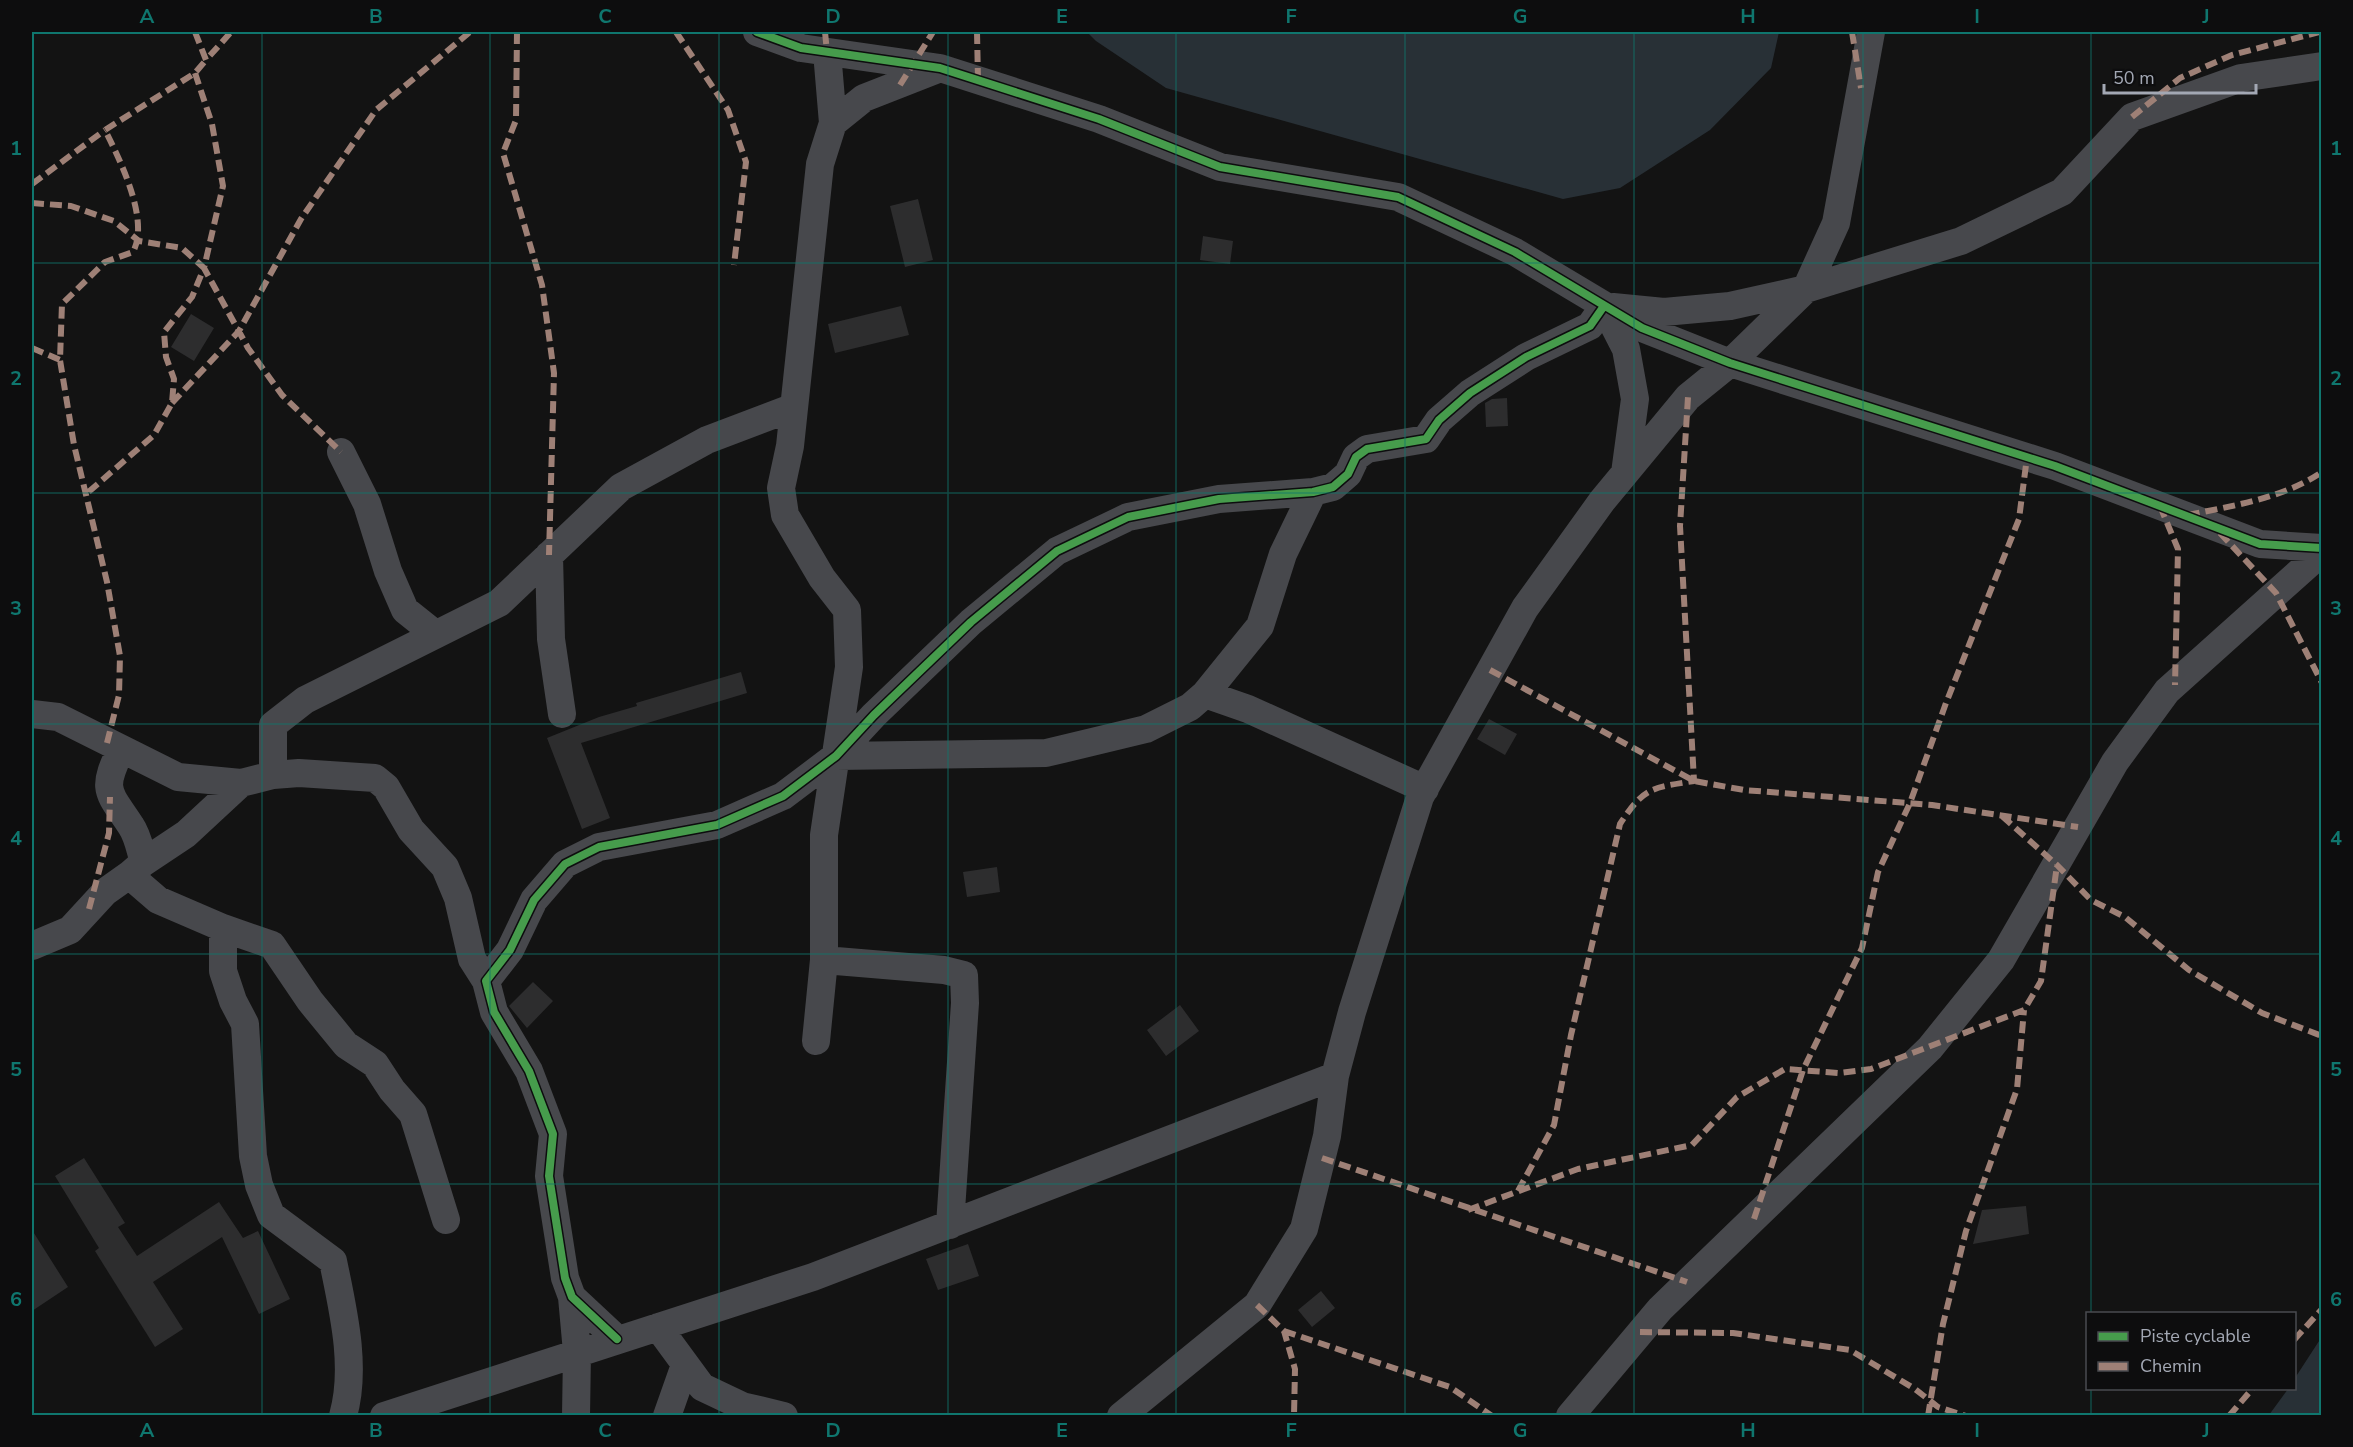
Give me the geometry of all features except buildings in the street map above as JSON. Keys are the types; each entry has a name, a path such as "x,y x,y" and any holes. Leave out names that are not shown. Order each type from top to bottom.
{"street":[{"path":"757,32 801,48 940,68 1099,119 1220,167 1398,197 1515,252 1642,328 1730,363 2055,466 2260,543 2322,550"},
{"path":"1121,1416 1257,1305 1304,1229 1327,1136 1335,1076 1355,1002 1425,789 1525,608 1624,473 1688,397 1730,363 1806,289 1836,223 1871,32"},
{"path":"816,1041 824,960 824,835 849,667 847,610 822,578 785,515 781,488 794,407 820,164 833,123 827,52"},
{"path":"1604,306 1664,312 1730,306 1806,289 1962,240 2062,192 2132,117 2241,78 2322,66"},
{"path":"833,123 864,98 940,68"},
{"path":"1604,306 1626,349 1635,399 1624,473"},
{"path":"486,981 510,950 534,900 565,864 599,847 717,825 783,796 836,756 874,715 971,622 1057,551 1128,517 1219,499 1312,492 1333,487 1348,474 1356,458 1367,449 1426,439 1439,420 1493,376 1590,326 1604,306"},
{"path":"273,775 273,725 305,700 499,603 621,487 707,440 794,407"},
{"path":"341,452 367,504 388,571 405,610 435,634"},
{"path":"836,756 1046,753 1146,729 1190,707 1205,694 1260,626 1284,554 1312,492"},
{"path":"1570,1416 1660,1309 1930,1048 2001,960 2115,762 2167,691 2322,550"},
{"path":"549,555 552,639 562,714"},
{"path":"1205,694 1248,709 1425,789"},
{"path":"32,714 58,717 178,777 241,783 273,775 299,773 375,778 386,787 411,830 445,867 458,898 472,960 486,981 494,1012 529,1071 553,1134 549,1176 565,1278 572,1297 577,1352 576,1416"},
{"path":"121,750 110,771 110,797 133,828 136,869 158,900 223,928 272,945 310,1001 346,1045 375,1064 392,1090 413,1114 446,1220"},
{"path":"32,946 70,930 105,892 186,834 241,783"},
{"path":"223,928 223,971 233,1001 245,1024 253,1156 259,1185 272,1215 333,1261 341,1297 347,1352 349,1393 343,1416"},
{"path":"824,960 944,970 964,975 965,1003 950,1225"},
{"path":"384,1416 813,1276 1335,1076"},
{"path":"572,1297 617,1339"},
{"path":"658,1327 702,1387 742,1406 784,1416"},
{"path":"667,1416 685,1365"}],"shaded area":[{"path":"1087,32 1779,32 1771,68 1710,130 1620,188 1563,199 1166,88 1096,41"},
{"path":"2321,1338 2321,1415 2269,1415 2287,1390 2296,1390 2296,1376"}],"marked path":[{"path":"195,32 206,60 231,32"},
{"path":"172,403 239,331 301,219 376,110 470,32"},
{"path":"517,32 516,120 503,153 542,285 554,373 549,555"},
{"path":"676,32 728,110 746,162 734,265"},
{"path":"825,32 827,52"},
{"path":"900,85 933,32"},
{"path":"977,32 978,80"},
{"path":"1852,32 1861,88"},
{"path":"2132,117 2180,78 2232,55 2319,32"},
{"path":"107,743 119,695 120,656 107,582 74,445 60,360 62,304 105,262 133,252 137,239 136,207 125,173 105,130 195,73 206,60"},
{"path":"195,73 212,124 223,186 204,268 248,348 282,395 341,452"},
{"path":"32,184 105,130"},
{"path":"32,203 71,206 114,221 139,241 182,248 204,268 192,297 164,332 166,357 174,379 172,403 154,435 85,495"},
{"path":"32,348 60,360"},
{"path":"1518,1191 1554,1125 1571,1035 1620,824 1636,803 1650,791 1668,785 1694,781 1680,526 1688,397"},
{"path":"1754,1219 1803,1070 1862,948 1878,872 1910,803 1946,703 2019,519 2027,457"},
{"path":"2188,515 2275,495 2322,472"},
{"path":"2160,506 2178,549 2175,685"},
{"path":"2220,533 2276,593 2322,683"},
{"path":"1490,670 1694,781 1744,790 1932,805 2078,827"},
{"path":"89,909 109,833 110,797"},
{"path":"2002,816 2057,865 2091,900 2125,917 2189,970 2262,1013 2322,1036"},
{"path":"1468,1210 1578,1169 1692,1145 1737,1097 1785,1069 1839,1073 1871,1069 2024,1010 2041,981 2057,865"},
{"path":"1928,1416 1943,1324 1966,1231 2017,1089 2024,1010"},
{"path":"1322,1158 1687,1282"},
{"path":"1257,1305 1284,1331 1295,1369 1294,1416"},
{"path":"2296,1338 2322,1309"},
{"path":"1284,1331 1450,1387 1492,1416"},
{"path":"1640,1332 1733,1333 1850,1350 1915,1389 1938,1407 1966,1416"},
{"path":"2229,1416 2251,1390"}],"cycle path":[{"path":"757,32 801,48 940,68 1099,119 1220,167 1398,197 1515,252 1642,328 1730,363 2055,466 2260,544 2322,548"},
{"path":"617,1339 572,1297 565,1278 549,1176 553,1134 529,1071 494,1012 486,981 510,950 534,900 565,864 599,847 717,825 783,796 836,756 874,715 971,622 1057,551 1128,517 1219,499 1313,492 1333,487 1348,474 1356,457 1367,449 1426,439 1439,420 1470,393 1526,357 1590,326 1604,306"}]}
